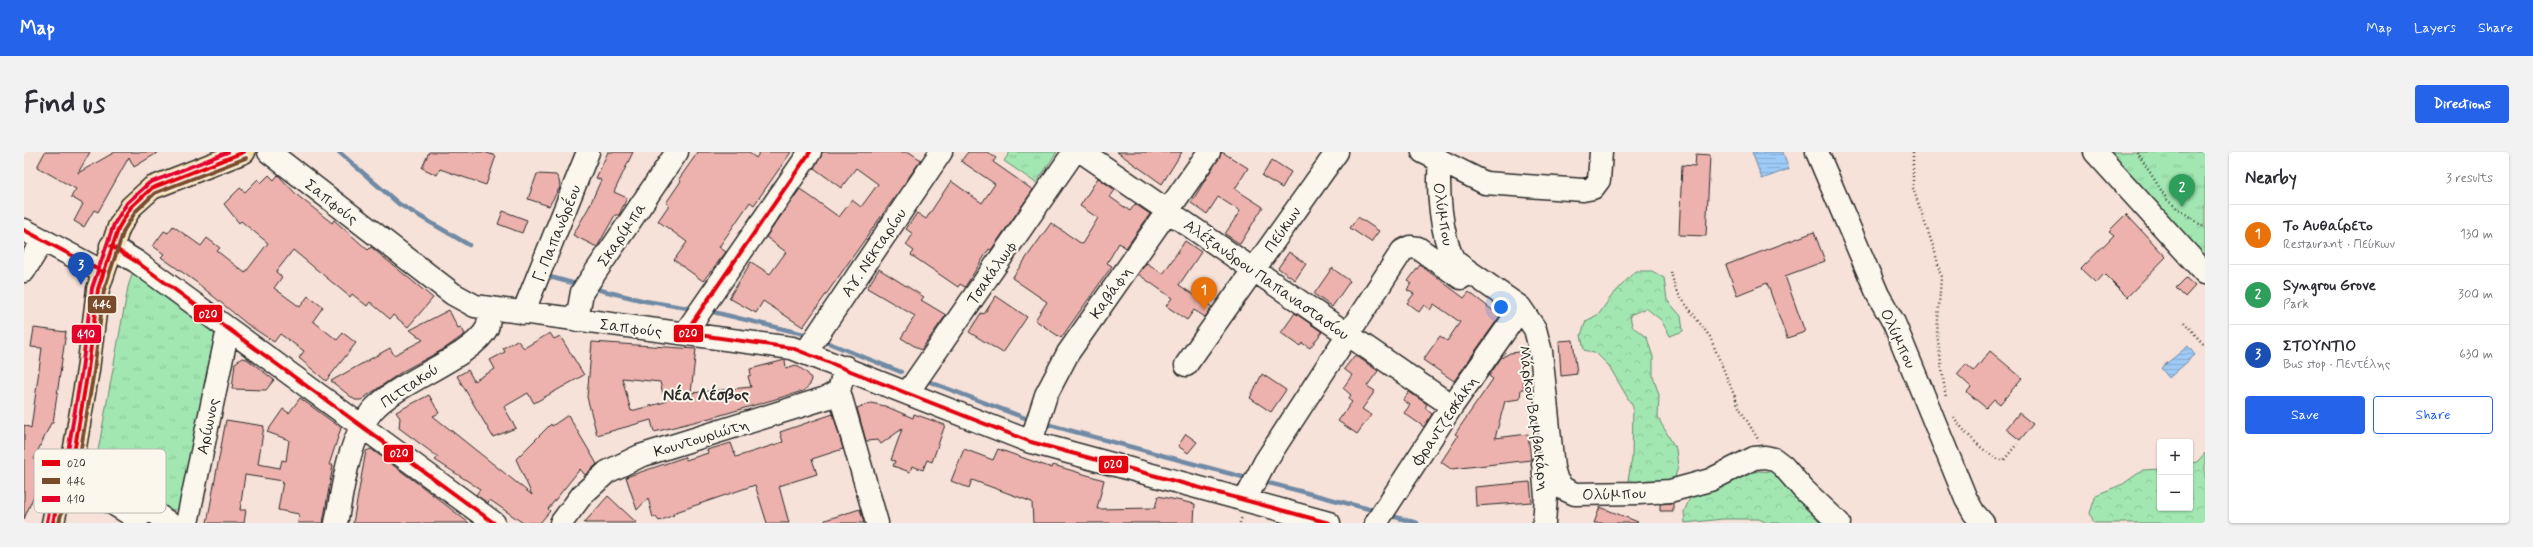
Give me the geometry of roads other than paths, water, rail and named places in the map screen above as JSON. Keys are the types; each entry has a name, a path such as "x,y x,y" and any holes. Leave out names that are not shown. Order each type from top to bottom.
{"main road":[{"path":"74,449 88,370 98,289 111,246 125,216 141,197 152,188 244,152"},
{"path":"53,523 55,513"},
{"path":"68,523 70,513"}],"street":[{"name":"Σαπφούς","path":"269,152 453,294 475,306 489,310 780,345 806,352 1031,442 1247,495 1329,523"},
{"name":"Γ. Παπανδρέου","path":"523,313 588,152"},
{"name":"Σκαρίμπα","path":"576,320 582,292 678,152"},
{"path":"685,333 810,152"},
{"name":"Αγ. Νεκταρίου","path":"806,352 941,152"},
{"name":"Τσακάλωφ","path":"908,392 1074,152"},
{"name":"Αλέξανδρου Παπαναστασίου","path":"1082,152 1452,406"},
{"name":"Καβάφη","path":"1031,442 1046,395 1068,353 1209,152"},
{"name":"Πεύκων","path":"1186,364 1337,152"},
{"name":"Ολύμπου","path":"1432,157 1485,183 1584,190 1593,188 1599,180 1602,152"},
{"name":"Ολύμπου","path":"1817,152 1878,294 1897,330 1966,499 1974,513 1983,523"},
{"path":"2095,152 2205,273"},
{"name":"Ολύμπου","path":"1432,157 1438,178 1448,249 1454,261 1520,307 1538,335 1553,468 1557,481 1564,489 1582,496 1670,491 1710,480 1754,458 1765,457 1774,459 1783,466 1803,489 1839,523"},
{"path":"24,230 103,272"},
{"path":"24,271 43,240"},
{"path":"111,246 137,262 494,523"},
{"name":"Μάρκου Βαμβακάρη","path":"1347,334 1397,258 1406,248 1418,248 1497,300 1514,318 1524,334 1546,491 1544,523"},
{"name":"Πιττακού","path":"336,523 354,439 361,426 373,410 396,391 475,343 487,328 489,310"},
{"name":"Φραντζεσκάκη","path":"1376,523 1452,406 1514,318"},
{"name":"Αρίωνος","path":"187,523 228,329"},
{"path":"1247,495 1265,462 1347,334"},
{"path":"845,368 839,391 877,523"},
{"name":"Κουντουριώτη","path":"560,523 582,496 607,472 640,456 826,398 839,391"},
{"path":"131,513 144,523"},
{"path":"155,513 169,523"}],"water":[{"path":"1752,152 1783,152 1789,169 1762,179"},
{"path":"2188,346 2195,355 2169,378 2161,368"}],"waterway":[{"path":"339,152 399,204 469,245"},
{"path":"550,277 576,284"},
{"path":"596,289 645,301 694,309"},
{"path":"709,311 804,334"},
{"path":"826,342 901,372"},
{"path":"930,382 1025,418"},
{"path":"1046,424 1250,479"},
{"path":"1261,481 1373,510"},
{"path":"1392,516 1417,523"}],"place":[{"name":"Syngrou Grove","path":"2182,207"},
{"name":"ΣΤΟΥΝΤΙΟ","path":"81,285"},
{"name":"Το Αυθαίρετο","path":"1204,310"}],"district":[{"name":"Νέα Λέσβος","path":"706,394"}]}
